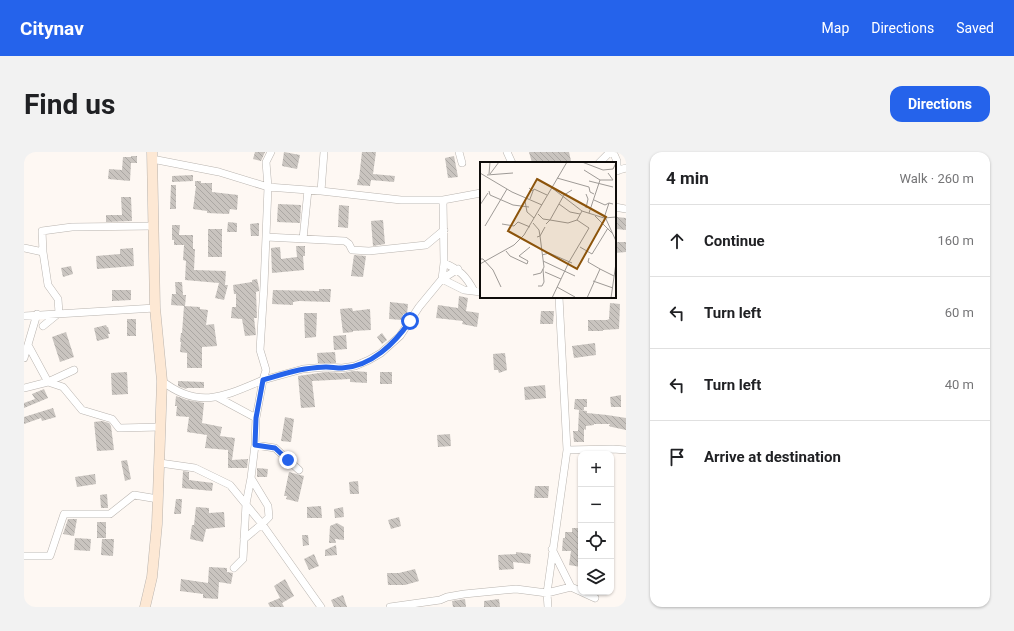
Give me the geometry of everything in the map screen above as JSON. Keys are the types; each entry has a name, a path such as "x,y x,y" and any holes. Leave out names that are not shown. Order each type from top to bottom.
{"main road":[{"path":"145,607 152,577 158,499 162,381 155,308 152,156"}],"street":[{"path":"234,568 243,559 246,504 255,445 256,418 266,370 260,350 268,187 266,162 271,152"},
{"path":"321,190 324,152"},
{"path":"460,152 462,163"},
{"path":"507,152 512,162"},
{"path":"600,162 612,152 617,161 616,171 626,168"},
{"path":"152,156 219,172 268,187 321,190 401,200 442,200 480,193"},
{"path":"303,239 308,190"},
{"path":"442,200 444,230 444,263 442,279"},
{"path":"616,207 626,209"},
{"path":"59,313 58,299 48,285 42,252 42,231 72,227 154,226"},
{"path":"266,237 345,241 349,244 352,250 369,251 426,245 444,230"},
{"path":"24,248 42,252"},
{"path":"444,263 458,269 478,292"},
{"path":"217,398 263,380 303,369 326,367 342,368 355,366 369,360 381,353 400,336 419,306 442,279 458,269"},
{"path":"442,279 464,290 478,292"},
{"path":"548,607 547,592 552,549 567,450 559,298"},
{"path":"24,316 37,314 155,308"},
{"path":"42,326 59,313"},
{"path":"24,358 37,314"},
{"path":"28,345 48,382 63,387 82,410 112,419 119,428 161,427"},
{"path":"24,388 48,382 74,370"},
{"path":"162,381 176,391 188,396 217,398 256,418"},
{"path":"255,445 275,448 299,470"},
{"path":"567,450 626,450"},
{"path":"160,463 195,468 230,485 262,524 321,607"},
{"path":"244,539 269,517 268,506 251,478"},
{"path":"24,556 50,556 64,514 110,514 134,495 158,499"},
{"path":"552,549 571,587"},
{"path":"390,607 440,600 446,597 464,594 516,589 547,592 571,587 595,598"}],"building":[{"path":"255,152 265,152 261,161 253,159"},
{"path":"284,152 300,155 297,169 282,166"},
{"path":"362,152 376,152 373,174 395,176 394,182 371,180 370,186 357,185"},
{"path":"529,152 569,152 571,161 564,162 532,162"},
{"path":"137,156 137,163 131,163 130,181 108,179 109,169 122,170 123,157"},
{"path":"454,156 458,177 448,178 445,158"},
{"path":"193,175 193,181 172,182 172,176"},
{"path":"195,181 201,181 201,183 212,183 212,192 238,195 237,210 230,209 229,214 207,213 207,211 193,209 196,186"},
{"path":"171,185 176,185 176,209 170,209"},
{"path":"121,197 131,197 132,221 106,222 106,215 122,215"},
{"path":"278,204 301,205 300,223 277,222"},
{"path":"339,205 349,206 348,228 338,227"},
{"path":"617,217 626,218 626,230 616,229"},
{"path":"383,220 385,244 373,246 371,221"},
{"path":"228,222 237,223 237,232 227,232"},
{"path":"259,223 259,236 251,236 250,224"},
{"path":"172,225 180,225 179,235 193,235 193,249 195,249 194,270 226,271 225,285 228,285 224,300 215,298 219,283 185,280 186,261 183,260 184,245 174,245 174,240 172,240"},
{"path":"208,229 222,229 222,257 208,257"},
{"path":"616,242 626,242 626,252 616,253"},
{"path":"296,246 305,246 305,256 303,256 304,270 272,273 271,248 280,247 281,259 297,257"},
{"path":"133,248 134,266 97,269 96,256 120,254 120,249"},
{"path":"354,255 366,256 363,277 351,276"},
{"path":"71,266 73,274 63,277 61,268"},
{"path":"257,279 259,291 256,292 257,318 254,318 256,335 245,336 242,319 231,318 232,307 236,307 236,294 234,294 233,285 252,282 252,280"},
{"path":"175,282 182,282 183,295 186,295 185,306 171,305 172,294 176,294"},
{"path":"319,289 331,289 330,302 299,301 293,302 293,305 272,304 273,290 319,291"},
{"path":"112,290 131,290 131,300 112,301"},
{"path":"459,296 468,298 466,311 479,313 477,327 462,324 463,321 436,318 438,305 458,308"},
{"path":"390,302 408,304 407,314 403,314 402,320 389,319"},
{"path":"610,303 620,304 619,329 588,331 588,320 609,319"},
{"path":"184,306 200,307 200,309 208,310 206,325 214,324 217,346 202,347 202,368 187,368 187,353 180,352"},
{"path":"352,308 353,311 370,309 371,330 343,333 340,309"},
{"path":"541,311 554,311 553,324 540,324"},
{"path":"304,313 317,313 316,337 305,338"},
{"path":"127,319 136,319 136,336 127,336"},
{"path":"106,325 110,334 108,334 109,338 97,341 94,328"},
{"path":"66,332 74,357 60,362 52,337"},
{"path":"382,333 387,340 382,344 377,337"},
{"path":"346,335 347,349 334,350 333,336"},
{"path":"595,343 596,355 574,358 572,346"},
{"path":"335,352 336,363 318,363 317,353"},
{"path":"505,353 507,370 499,373 498,370 494,370 493,354"},
{"path":"354,371 367,372 367,383 350,382 350,379 312,381 315,407 301,408 298,376 326,372 342,373"},
{"path":"127,372 128,394 112,395 111,373"},
{"path":"380,372 392,372 392,384 380,384"},
{"path":"178,381 204,382 204,388 186,389 178,386"},
{"path":"545,385 546,398 525,400 524,387"},
{"path":"44,389 48,398 24,408 24,403 35,399 32,394"},
{"path":"621,395 621,407 611,407 610,397"},
{"path":"176,396 187,400 204,403 202,423 222,427 220,436 235,438 232,460 248,459 247,468 228,468 228,450 205,448 207,435 187,432 189,417 176,416"},
{"path":"575,399 587,399 587,407 584,407 584,410 580,410 587,411 587,413 626,418 626,430 609,426 610,424 594,424 586,426 586,430 584,429 584,442 574,442 573,431 578,431 579,410 574,409"},
{"path":"53,408 56,417 42,421 41,418 24,424 24,417"},
{"path":"285,417 294,419 291,442 281,441"},
{"path":"102,421 109,423 111,426 114,450 97,451 94,422"},
{"path":"450,434 451,446 438,447 437,435"},
{"path":"127,460 131,479 125,481 121,461"},
{"path":"257,468 268,469 267,477 257,477"},
{"path":"183,471 189,472 189,480 213,483 212,491 182,488"},
{"path":"289,472 304,476 298,502 286,499 287,496 284,496"},
{"path":"95,474 96,484 77,487 75,477"},
{"path":"358,481 359,494 350,494 349,482"},
{"path":"535,486 549,486 548,498 534,498"},
{"path":"107,494 108,508 101,508 100,495"},
{"path":"176,499 182,499 181,514 174,514"},
{"path":"321,506 322,518 307,518 307,507"},
{"path":"196,507 209,508 209,513 224,512 225,527 206,529 203,542 190,539 192,525 194,525"},
{"path":"343,507 344,517 335,518 334,509"},
{"path":"399,517 401,526 391,529 388,520"},
{"path":"68,519 77,519 74,536 63,534"},
{"path":"97,522 106,522 106,538 97,538"},
{"path":"337,523 344,527 344,540 335,539 336,543 329,543 330,526"},
{"path":"572,528 578,528 578,566 569,565 571,551 562,551 565,532 572,532"},
{"path":"302,535 308,535 309,545 303,546"},
{"path":"75,538 91,539 90,551 74,550"},
{"path":"102,539 114,539 113,556 101,555"},
{"path":"336,545 337,555 325,556 325,550"},
{"path":"516,552 531,554 530,564 513,562 514,569 499,570 498,555 516,554"},
{"path":"314,554 319,566 309,570 304,559"},
{"path":"209,567 227,568 227,572 233,573 231,584 219,582 218,599 203,598 203,594 180,591 181,579 208,583"},
{"path":"415,569 419,581 405,585 388,585 387,573 399,573"},
{"path":"285,579 294,596 282,603 284,607 270,607 268,603 280,598 274,586"},
{"path":"343,595 347,607 334,607 331,600"},
{"path":"465,599 466,607 453,607 452,601"},
{"path":"499,599 500,607 484,607 484,601"}],"route":[{"path":"288,460 275,448 255,445 256,418 263,380 303,369 326,367 342,368 355,366 381,353 400,336 410,321"}]}
